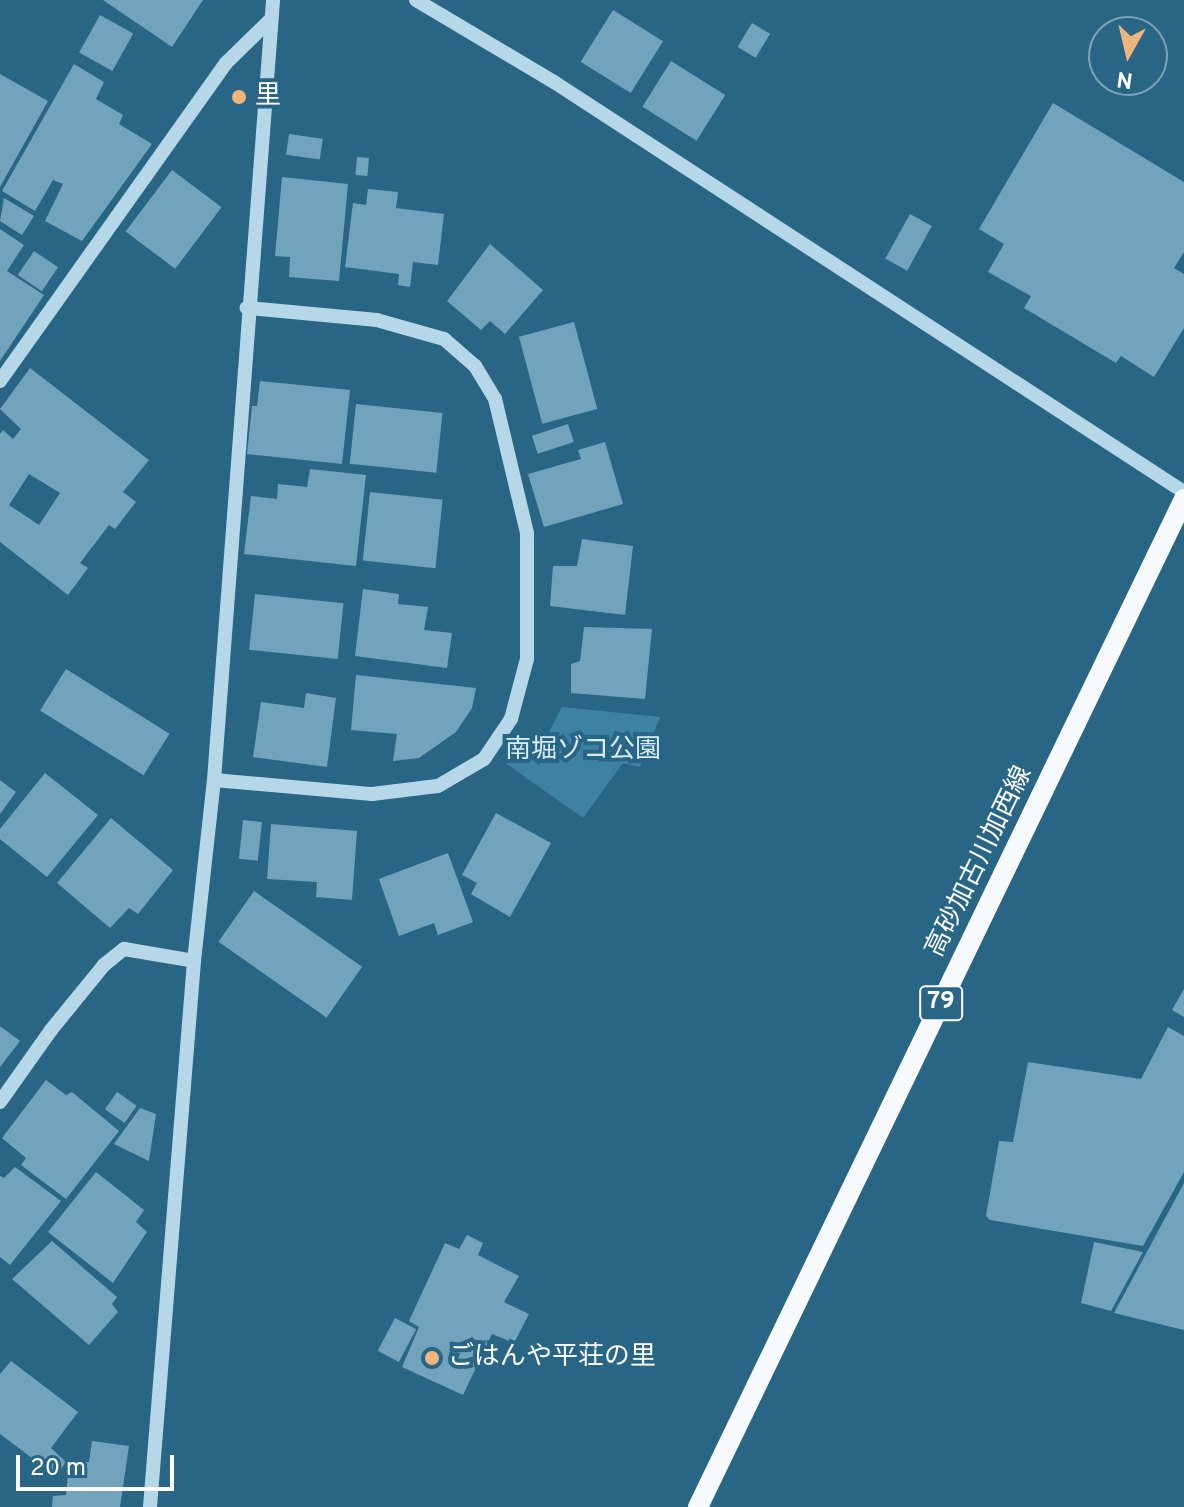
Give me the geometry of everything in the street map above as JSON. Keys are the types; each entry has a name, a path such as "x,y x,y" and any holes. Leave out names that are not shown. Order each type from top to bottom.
{"main road":[{"name":"高砂加古川加西線","path":"698,1507 1184,499"}],"street":[{"path":"150,1507 194,961 214,780 247,308 273,0"},
{"path":"416,0 554,82 1184,492"},
{"path":"0,381 226,63 270,20"},
{"path":"214,780 372,794 438,786 484,759 511,719 527,659 527,533 495,399 475,366 444,339 377,320 247,308"},
{"path":"0,1102 51,1030 104,965 124,949 194,961"}],"green space":[{"name":"南堀ゾコ公園","path":"562,707 660,717 640,767 623,763 583,818 504,762 525,733 543,743"}],"building":[{"path":"103,0 203,0 172,47"},
{"path":"613,10 663,41 631,93 581,62"},
{"path":"100,15 133,33 112,71 79,53"},
{"path":"752,23 770,34 756,58 738,47"},
{"path":"671,61 725,95 697,141 642,107"},
{"path":"74,64 104,82 96,99 123,115 119,124 152,144 82,241 45,221 63,184 53,180 35,211 2,191"},
{"path":"0,74 48,101 0,187"},
{"path":"1053,103 1184,182 1184,252 1174,268 1184,274 1184,328 1154,377 1121,356 1116,363 1024,308 1031,296 988,272 1004,244 979,229"},
{"path":"289,134 323,139 320,160 286,155"},
{"path":"357,157 369,158 367,176 355,175"},
{"path":"172,170 222,207 175,269 126,231"},
{"path":"282,177 348,184 339,281 289,277 290,257 275,256"},
{"path":"368,189 398,192 396,208 444,214 438,265 413,262 410,287 398,285 399,274 345,267 353,203 366,205"},
{"path":"4,198 34,216 22,235 0,221"},
{"path":"910,214 932,226 907,271 885,259"},
{"path":"0,229 24,245 7,271 44,295 0,361"},
{"path":"490,244 543,290 505,334 490,321 481,330 447,301"},
{"path":"34,251 58,267 42,291 18,275"},
{"path":"574,322 597,409 542,424 519,337"},
{"path":"30,368 149,460 123,492 136,502 115,529 109,525 80,563 88,568 68,595 0,542 0,434 3,430 13,439 21,429 0,409","holes":["29,474 60,493 39,525 9,505"]},
{"path":"260,381 350,390 342,464 247,454 252,406 257,406"},
{"path":"356,404 443,413 436,473 350,464"},
{"path":"568,424 574,442 538,454 532,436"},
{"path":"605,442 623,504 544,527 528,474 581,459 578,450"},
{"path":"310,469 366,475 356,566 244,554 251,496 277,499 278,484 307,487"},
{"path":"370,492 443,500 435,568 363,561"},
{"path":"582,539 633,546 625,615 550,606 553,566 577,566"},
{"path":"363,589 399,594 398,604 428,607 424,630 452,633 447,668 355,656"},
{"path":"255,594 344,603 338,659 249,650"},
{"path":"584,627 652,629 645,699 571,693 571,664 580,661"},
{"path":"66,669 169,734 143,775 40,711"},
{"path":"356,675 476,688 472,708 456,732 419,758 393,761 397,734 351,730"},
{"path":"306,693 336,698 327,767 253,757 261,702 304,708"},
{"path":"45,773 98,815 47,877 0,839 0,829"},
{"path":"0,780 16,792 0,814"},
{"path":"496,813 551,843 510,917 471,894 477,883 462,875"},
{"path":"111,818 173,870 138,914 129,908 110,928 57,883"},
{"path":"243,820 262,822 258,861 239,859"},
{"path":"271,824 357,831 352,900 316,897 317,882 267,879"},
{"path":"448,853 473,922 438,935 434,923 399,936 379,879"},
{"path":"254,891 362,967 327,1017 218,942"},
{"path":"1184,989 1184,1017 1172,1010"},
{"path":"0,1026 20,1041 0,1067"},
{"path":"1168,1027 1184,1036 1184,1172 1143,1246 990,1220 986,1216 999,1141 1013,1142 1028,1062 1141,1079"},
{"path":"46,1080 66,1095 72,1092 119,1131 66,1199 21,1165 26,1158 2,1138"},
{"path":"117,1092 137,1106 125,1123 105,1109"},
{"path":"140,1108 156,1114 149,1161 114,1144"},
{"path":"15,1167 61,1201 10,1265 0,1257 0,1176 4,1178"},
{"path":"96,1172 144,1210 136,1222 147,1232 113,1283 48,1232"},
{"path":"1184,1183 1184,1330 1114,1313"},
{"path":"467,1235 483,1243 478,1255 519,1276 504,1302 529,1314 514,1343 492,1334 463,1395 402,1367 419,1327 409,1321 445,1243 459,1249"},
{"path":"52,1241 117,1297 112,1304 118,1312 89,1345 12,1279"},
{"path":"1094,1242 1143,1252 1111,1311 1081,1303"},
{"path":"395,1318 416,1329 399,1362 378,1351"},
{"path":"11,1361 78,1412 51,1448 66,1462 56,1476 0,1434 0,1374"},
{"path":"92,1441 129,1446 120,1507 52,1507 53,1496 66,1495 69,1463 89,1462"}],"place":[{"name":"里","path":"239,97"},
{"name":"ごはんや平荘の里","path":"432,1358"}]}
